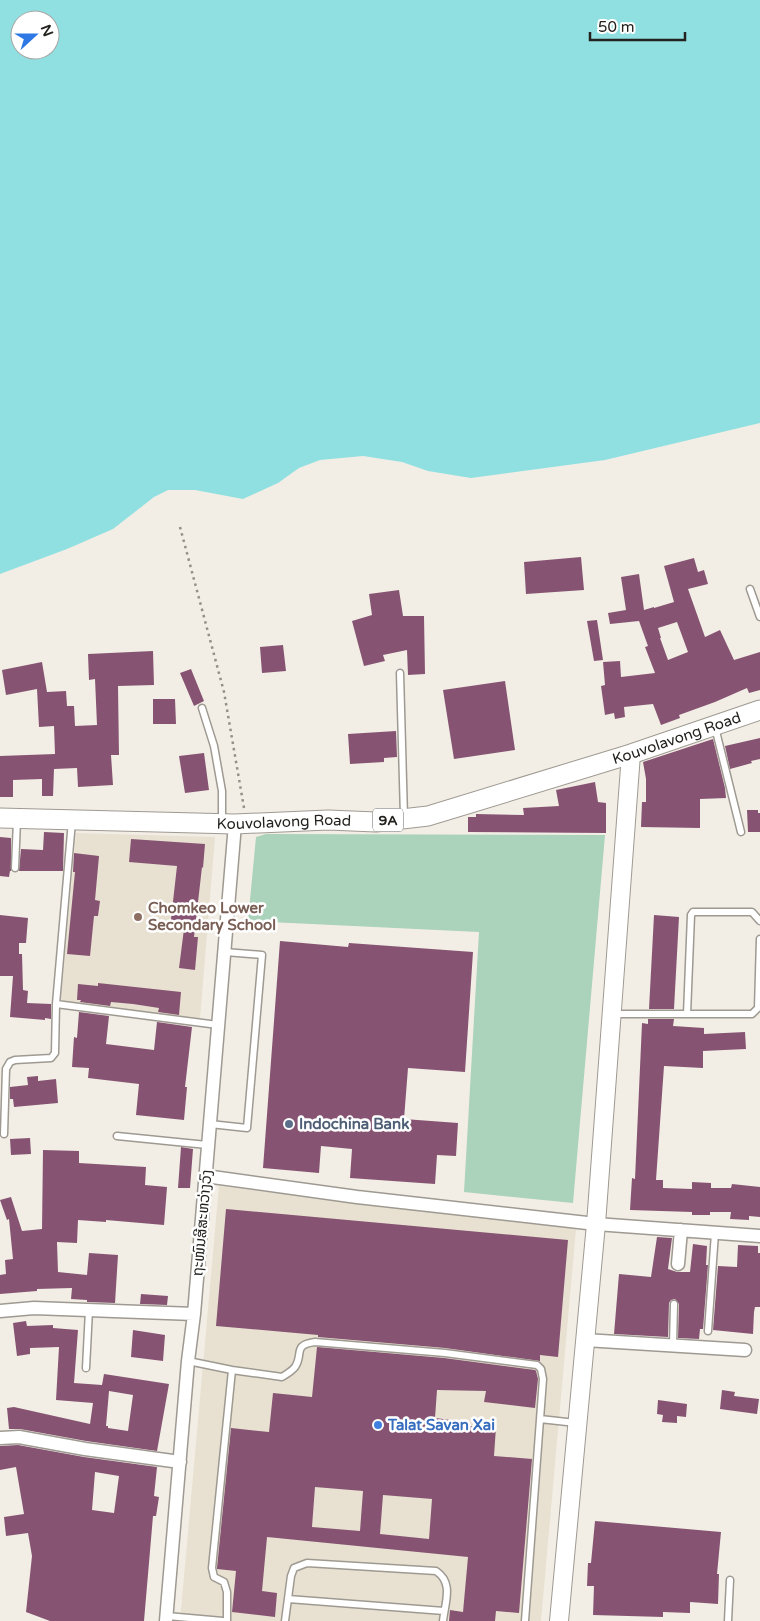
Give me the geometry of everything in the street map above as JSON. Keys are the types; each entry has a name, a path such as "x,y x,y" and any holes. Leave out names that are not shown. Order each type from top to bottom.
{"main road":[{"name":"Kouvolavong Road","path":"9,818 234,824 328,820 376,822 428,816 631,754 760,710"}],"street":[{"path":"559,1621 596,1224 631,754"},
{"name":"ຖະໜົນສີສະຫວ່າງວົງ","path":"167,1619 225,952 234,824"},
{"path":"205,1176 596,1224 760,1236"},
{"path":"678,1264 681,1230"},
{"path":"0,1311 34,1308 194,1314"},
{"path":"586,1340 745,1350"},
{"path":"0,1438 19,1437 85,1449 180,1462"}],"lane":[{"path":"750,589 760,618"},
{"path":"400,674 404,819"},
{"path":"202,708 214,746 222,791 234,824"},
{"path":"715,726 741,832"},
{"path":"9,818 15,868"},
{"path":"4,1134 6,1070 10,1062 15,1060 51,1058 55,1053 56,1004 72,820"},
{"path":"686,1014 691,915 693,912 752,912 760,921"},
{"path":"612,1014 752,1014 758,1008 760,939"},
{"path":"209,1124 247,1128 249,1109 262,955 225,952"},
{"path":"56,1004 218,1025"},
{"path":"117,1136 208,1145"},
{"path":"708,1331 715,1233"},
{"path":"673,1345 674,1304"},
{"path":"86,1368 90,1310"},
{"path":"188,1361 282,1377 296,1366 300,1348 305,1343 315,1342 446,1353 537,1365 543,1379 525,1621"},
{"path":"167,1619 225,1621 227,1592 224,1582 214,1576 212,1568 232,1370"},
{"path":"540,1419 578,1424"},
{"path":"285,1621 291,1576 294,1568 307,1563 436,1571 444,1576 448,1586 443,1621"},
{"path":"728,1621 730,1580"},
{"path":"288,1599 444,1611"}],"path":[{"path":"180,527 224,692 241,788 234,824"}],"shaded area":[{"name":"Chomkeo Lower Secondary School","path":"76,833 215,837 200,1019 64,1001 61,999"},
{"name":"Talat Savan Xai","path":"219,1186 576,1229 541,1621 180,1621"}],"green space":[{"path":"266,834 605,835 573,1203 464,1192 479,932 248,921 256,837"}],"water":[{"path":"0,0 760,0 760,423 605,460 471,478 428,471 402,462 363,456 320,460 299,468 278,483 243,499 195,490 168,490 154,497 113,529 67,549 0,574"}],"building":[{"path":"581,557 584,590 526,594 524,562"},
{"path":"694,558 698,572 704,570 708,584 688,589 705,637 720,630 734,660 760,652 760,690 749,693 747,688 679,715 680,718 661,725 653,704 624,707 625,717 615,719 614,713 605,715 601,686 605,685 603,662 620,661 621,677 655,673 645,647 648,646 639,621 610,624 608,613 626,610 621,577 639,574 644,610 674,602 664,566","holes":["677,622 688,652 668,660 658,628"]},
{"path":"399,590 403,616 424,616 425,674 408,675 407,650 383,655 385,661 364,666 352,621 372,615 369,594"},
{"path":"597,620 603,660 594,661 587,621"},
{"path":"283,645 286,671 262,673 260,647"},
{"path":"153,651 154,685 118,686 119,755 111,755 113,785 78,787 77,768 54,769 53,796 42,796 42,779 13,780 13,797 0,797 0,756 55,754 54,726 39,727 37,689 6,695 2,670 42,662 47,692 66,691 67,706 74,706 75,726 97,725 95,679 89,680 88,654"},
{"path":"191,669 204,701 194,706 180,673"},
{"path":"505,681 515,750 454,759 443,690"},
{"path":"153,699 175,699 176,724 153,724"},
{"path":"396,731 397,757 384,758 384,762 350,764 348,734"},
{"path":"760,738 760,759 730,769 725,746"},
{"path":"713,739 726,798 700,799 700,828 641,827 642,802 646,802 646,779 643,762"},
{"path":"204,753 209,790 185,793 179,756"},
{"path":"595,782 598,802 606,803 606,833 468,832 468,817 476,817 476,814 524,815 523,808 559,806 556,790"},
{"path":"747,810 758,810 758,813 760,813 760,832 748,832"},
{"path":"44,832 64,833 63,871 19,871 21,849 43,850"},
{"path":"0,837 11,838 11,871 9,877 0,876"},
{"path":"131,839 205,844 194,937 198,937 195,970 179,968 184,929 170,928 177,866 129,862"},
{"path":"74,853 99,856 95,900 100,901 98,916 94,916 90,956 67,954 75,872 73,872"},
{"path":"0,915 28,918 26,943 19,943 19,954 22,954 23,990 28,991 27,1003 51,1004 51,1019 10,1017 13,976 0,976"},
{"path":"654,915 679,917 674,1009 649,1009"},
{"path":"280,941 348,947 349,943 473,952 465,1072 408,1068 404,1119 458,1123 456,1156 437,1155 435,1184 350,1178 352,1149 321,1146 319,1173 263,1168"},
{"path":"98,983 181,992 179,1015 158,1012 159,1008 133,1004 111,1002 110,1006 77,1000 78,984 98,986"},
{"path":"79,1012 109,1016 106,1044 154,1050 157,1022 192,1027 185,1087 187,1087 184,1120 136,1115 139,1084 88,1078 89,1068 72,1067 74,1037 77,1038"},
{"path":"648,1019 674,1019 673,1026 704,1028 704,1034 745,1032 746,1049 703,1051 703,1068 664,1066 656,1180 663,1180 663,1188 692,1189 692,1182 711,1183 711,1188 731,1188 732,1184 760,1187 760,1217 749,1216 749,1220 730,1219 731,1212 710,1212 710,1215 692,1215 692,1212 630,1210 632,1178 635,1179 642,1023 648,1024"},
{"path":"38,1076 38,1081 56,1079 58,1103 14,1107 13,1099 10,1099 10,1087 28,1085 27,1077"},
{"path":"30,1138 31,1154 11,1155 10,1139"},
{"path":"181,1147 193,1149 190,1188 178,1188"},
{"path":"43,1150 79,1151 79,1163 146,1167 145,1185 167,1187 164,1225 106,1220 106,1222 78,1220 77,1243 57,1242 58,1272 87,1275 89,1253 118,1255 115,1303 87,1302 87,1300 71,1299 72,1288 37,1289 37,1291 0,1294 0,1275 6,1274 5,1260 13,1259 9,1219 7,1220 0,1200 11,1197 22,1231 42,1229"},
{"path":"226,1209 568,1240 558,1357 540,1355 540,1361 445,1348 216,1326"},
{"path":"657,1237 672,1238 668,1269 677,1272 690,1272 693,1244 707,1246 706,1265 708,1265 703,1329 700,1329 699,1339 678,1338 679,1304 675,1299 669,1303 668,1337 614,1334 619,1274 651,1277"},
{"path":"738,1245 758,1246 758,1253 760,1253 760,1307 755,1307 753,1334 713,1330 718,1266 737,1267"},
{"path":"141,1294 168,1296 167,1305 140,1304"},
{"path":"26,1321 27,1326 53,1325 53,1328 78,1330 74,1383 102,1385 104,1374 169,1384 157,1451 20,1429 9,1429 7,1408 14,1407 90,1424 93,1403 56,1400 59,1347 30,1348 30,1354 17,1356 13,1323","holes":["109,1391 133,1395 128,1431 108,1428 106,1426"]},
{"path":"133,1330 165,1335 163,1361 131,1357"},
{"path":"317,1347 444,1358 536,1371 538,1379 535,1408 484,1402 486,1391 437,1390 435,1418 466,1422 466,1426 496,1427 494,1456 532,1459 519,1613 496,1611 495,1621 449,1621 450,1610 463,1612 468,1557 267,1537 262,1591 277,1593 275,1617 232,1612 236,1571 217,1569 231,1428 269,1432 273,1393 312,1397","holes":["315,1487 363,1491 360,1531 312,1527","383,1495 432,1499 429,1539 380,1534"]},
{"path":"722,1390 735,1392 734,1396 759,1399 757,1414 720,1409"},
{"path":"658,1400 687,1404 686,1417 677,1416 677,1423 662,1422 663,1415 657,1414"},
{"path":"18,1445 84,1457 157,1467 154,1496 159,1497 156,1516 153,1516 144,1621 50,1621 26,1612 32,1556 28,1533 6,1536 4,1517 24,1514 16,1467 0,1470 0,1446","holes":["95,1472 119,1476 114,1513 92,1510"]},
{"path":"595,1521 721,1532 717,1574 719,1574 718,1604 690,1602 690,1613 663,1612 663,1617 593,1615 594,1586 587,1586 588,1563 591,1563"}],"place":[{"name":"Chomkeo Lower Secondary School","path":"138,917"},
{"name":"Indochina Bank","path":"289,1124"},
{"name":"Talat Savan Xai","path":"378,1425"}]}
